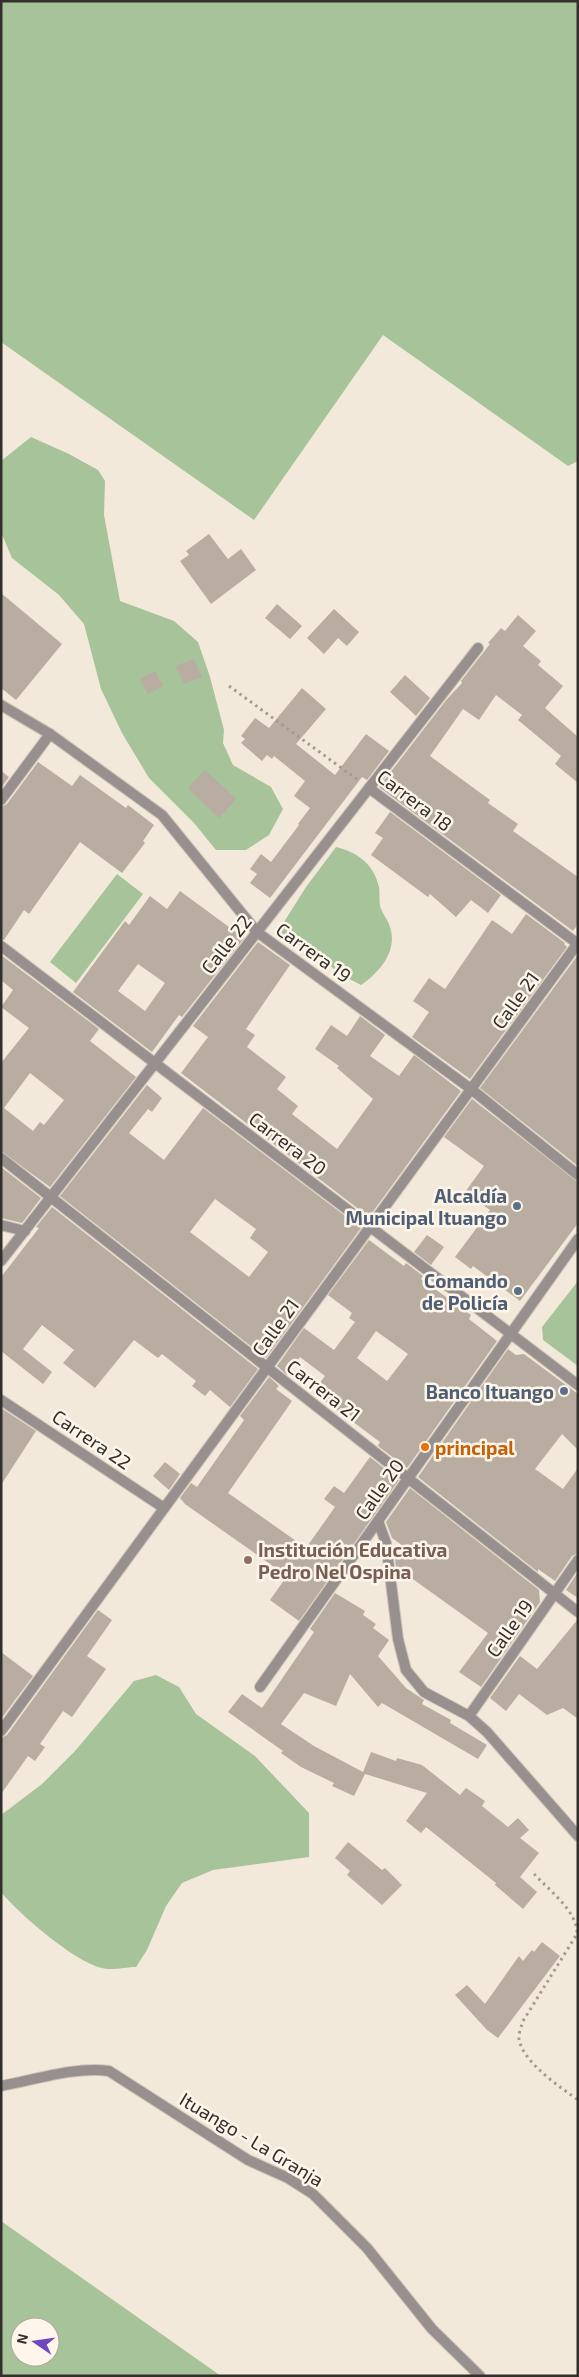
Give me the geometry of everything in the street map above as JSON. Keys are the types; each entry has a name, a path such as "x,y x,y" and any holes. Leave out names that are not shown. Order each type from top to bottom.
{"street":[{"name":"Calle 22","path":"1,1261 478,648"},
{"name":"Carrera 19","path":"1,705 50,734 162,815 257,932 471,1089 578,1175"},
{"path":"1,800 50,734"},
{"name":"Carrera 18","path":"369,788 578,944"},
{"name":"Calle 21","path":"1,1730 578,944"},
{"name":"Carrera 20","path":"1,946 578,1385"},
{"name":"Carrera 21","path":"1,1158 578,1612"},
{"path":"1,1225 25,1231"},
{"name":"Calle 20","path":"260,1687 578,1239"},
{"name":"Carrera 22","path":"1,1400 164,1508"},
{"path":"378,1521 386,1543 398,1639 406,1670 424,1692 469,1716 487,1732 578,1836"},
{"name":"Calle 19","path":"469,1716 578,1560"},
{"name":"Ituango - La Granja","path":"1,2086 81,2071 96,2069 109,2071 248,2160 288,2178 313,2194 367,2248 432,2329 480,2376"}],"path":[{"name":"Carrera 18","path":"229,686 369,788"},
{"path":"534,1874 569,1912 578,1925 577,1934 523,2021 520,2029 520,2044 542,2073 578,2100"}],"green space":[{"path":"1,1 578,1 578,461 568,466 383,335 254,520 1,342"},
{"path":"31,437 69,454 98,470 105,481 104,515 120,601 174,621 198,642 210,677 224,730 223,743 233,765 271,787 283,809 269,835 246,850 216,850 194,823 149,778 122,733 101,689 84,624 59,595 12,558 1,532 1,461"},
{"path":"336,847 351,852 364,860 373,872 379,887 380,906 389,924 392,936 392,944 386,960 375,974 361,985 338,973 320,956 286,939 279,930 306,887"},
{"path":"117,874 143,894 76,983 50,962"},
{"path":"578,1281 578,1366 543,1340 542,1327"},
{"path":"156,1675 179,1687 196,1714 255,1756 309,1813 309,1857 213,1870 182,1883 166,1906 147,1950 136,1967 106,1969 77,1957 48,1936 1,1892 1,1815 42,1784 75,1751 134,1681"},
{"path":"1,2221 221,2376 1,2376"}],"building":[{"path":"209,534 228,559 241,549 256,570 211,604 180,561 189,555 186,551"},
{"path":"1,593 62,644 16,700 1,688"},
{"path":"277,604 302,626 290,639 265,618"},
{"path":"334,609 359,632 347,646 338,638 324,654 307,638"},
{"path":"518,615 536,631 523,646 541,661 538,665 563,686 545,708 578,737 578,783 555,764 561,756 518,720 522,715 496,695 479,720 463,709 430,756 490,800 488,803 518,824 513,831 578,877 578,924 573,931 379,787 447,699 462,683 461,681 490,644 488,643 501,628 505,631"},
{"path":"194,659 202,677 184,684 176,666"},
{"path":"155,671 163,686 148,694 140,679"},
{"path":"405,675 430,698 416,716 390,692"},
{"path":"302,688 326,709 296,744 335,775 366,734 389,751 367,780 362,777 270,898 250,883 257,874 250,869 261,854 271,862 310,808 294,796 305,781 274,756 272,759 267,755 262,761 241,743 245,739 241,736 255,718 269,728"},
{"path":"38,762 72,786 80,775 126,808 128,805 154,825 143,841 145,843 122,873 80,842 29,914 24,910 4,940 1,939 1,807 7,804"},
{"path":"205,770 236,799 219,818 188,788"},
{"path":"1,771 9,777 1,788"},
{"path":"390,812 501,895 488,913 471,900 456,917 430,894 428,897 371,855 383,838 375,833"},
{"path":"180,891 244,938 182,1017 179,1015 152,1052 73,992 125,921 129,925 150,896 167,909","holes":["138,964 165,983 145,1011 118,991"]},
{"path":"526,914 565,943 567,947 470,1079 412,1037 429,1012 413,1001 429,978 445,989 492,920 512,934"},
{"path":"258,942 290,965 246,1029 255,1035 247,1047 286,1077 277,1089 298,1106 292,1114 337,1149 373,1099 337,1068 339,1066 315,1049 331,1025 347,1036 360,1016 385,1035 370,1056 399,1076 414,1055 461,1091 369,1217 181,1073 208,1037 193,1026"},
{"path":"1,955 99,1029 90,1041 136,1077 50,1187 1,1151 1,1063 29,1028 1,1007 13,990 1,980","holes":["30,1073 64,1100 44,1125 40,1122 33,1131 4,1108"]},
{"path":"578,955 578,1166 480,1088"},
{"path":"147,1085 162,1098 152,1112 148,1109 129,1133 164,1160 203,1108 361,1228 266,1358 60,1196","holes":["215,1199 256,1229 250,1238 268,1252 249,1277 190,1232"]},
{"path":"472,1099 578,1182 578,1223 520,1301 473,1266 471,1269 455,1257 490,1210 465,1192 484,1166 444,1137"},
{"path":"1,1167 41,1198 22,1223 1,1218"},
{"path":"52,1207 258,1369 230,1407 210,1390 205,1396 192,1386 196,1381 162,1354 158,1358 134,1340 95,1388 63,1363 74,1350 42,1325 23,1349 52,1372 43,1384 1,1351 1,1277 39,1228 36,1227"},
{"path":"427,1235 444,1247 431,1265 414,1252"},
{"path":"369,1240 404,1266 406,1263 423,1276 421,1279 471,1315 469,1319 497,1341 407,1468 378,1446 380,1442 313,1392 325,1376 300,1357 287,1375 277,1366 304,1328 334,1350 355,1322 349,1318 352,1313 328,1295","holes":["376,1331 408,1354 387,1381 357,1358"]},
{"path":"508,1349 516,1355 524,1354 578,1394 578,1450 562,1434 535,1469 563,1489 578,1468 578,1553 572,1556 555,1581 538,1569 538,1572 418,1477"},
{"name":"Institución Educativa Pedro Nel Ospina","path":"269,1377 279,1386 276,1389 292,1401 228,1493 306,1548 335,1507 324,1499 334,1486 344,1493 370,1457 399,1480 299,1621 270,1600 287,1576 185,1504 180,1498 191,1483 197,1487 244,1420 240,1416"},
{"path":"1,1408 36,1431 1,1485"},
{"path":"165,1462 180,1474 169,1490 153,1476"},
{"path":"410,1488 539,1590 540,1602 481,1687 459,1672 488,1633 396,1567 395,1558 403,1546 392,1538 386,1522"},
{"path":"578,1572 578,1598 566,1590"},
{"path":"335,1593 365,1611 363,1615 376,1624 373,1628 389,1640 378,1656 406,1688 424,1700 422,1704 451,1720 450,1723 487,1745 478,1759 382,1703 378,1707 350,1674 336,1706 304,1693 281,1724 314,1746 363,1772 371,1752 396,1761 397,1758 422,1765 460,1795 466,1788 485,1801 482,1806 508,1827 518,1818 529,1830 520,1838 539,1853 520,1877 537,1892 523,1909 495,1885 496,1883 426,1827 421,1833 406,1821 427,1793 365,1774 354,1796 332,1786 334,1783 301,1767 281,1753 283,1751 228,1712 242,1694 262,1708 314,1632 310,1629"},
{"path":"98,1610 112,1620 87,1656 106,1669 72,1717 63,1711 40,1744 45,1747 35,1761 28,1756 1,1794 1,1738 7,1735"},
{"path":"578,1619 578,1719 563,1708 547,1715 519,1694 506,1711 490,1698 520,1656 537,1669"},
{"path":"1,1652 33,1676 1,1719"},
{"path":"348,1842 382,1870 385,1868 402,1885 382,1905 347,1875 350,1871 335,1858"},
{"path":"542,1942 560,1956 498,2038 487,2030 455,1995 467,1985 485,2004 519,1956 523,1961"}],"place":[{"name":"Alcaldía Municipal Ituango","path":"517,1206"},
{"name":"Comando de Policía","path":"518,1291"},
{"name":"Banco Ituango","path":"564,1391"},
{"name":"principal","path":"425,1447"},
{"name":"Institución Educativa Pedro Nel Ospina","path":"248,1560"}]}
